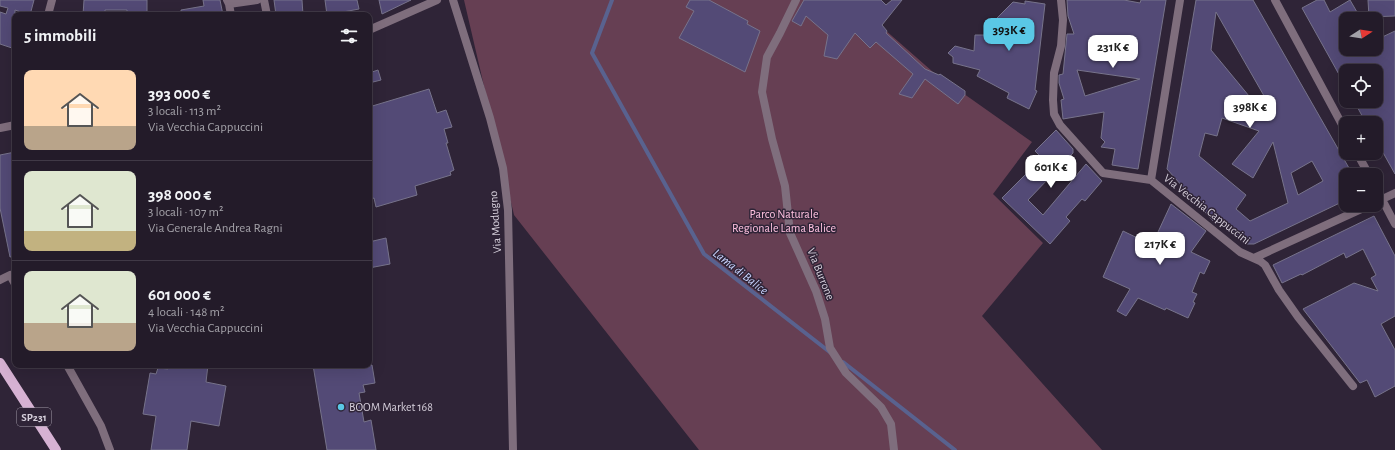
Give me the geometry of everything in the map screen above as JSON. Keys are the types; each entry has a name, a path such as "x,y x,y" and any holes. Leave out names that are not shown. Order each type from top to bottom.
{"main road":[{"name":"SP231","path":"0,363 56,450"},
{"name":"SP231","path":"0,368 12,383"}],"street":[{"path":"49,12 52,0"},
{"path":"230,12 228,2 257,0"},
{"path":"264,0 266,12"},
{"path":"372,29 437,0"},
{"name":"Via Modugno","path":"453,0 490,118 503,168 508,210 513,450"},
{"name":"Via Burrone","path":"796,0 767,57 762,92 772,139 785,186 790,233 816,291 825,319 830,348 846,373 881,407 891,424 894,450"},
{"name":"Via Vecchia Cappuccini","path":"1061,0 1064,20 1061,46 1054,73 1054,114 1060,125 1103,173 1151,180 1240,252 1254,258 1264,265 1278,290 1353,386"},
{"path":"1151,180 1180,0"},
{"path":"1275,0 1339,119"},
{"path":"0,128 12,126"},
{"path":"1383,199 1395,193"},
{"path":"1383,207 1395,224"},
{"path":"1254,258 1355,212"},
{"path":"0,280 10,275 12,279"},
{"path":"69,368 101,426 110,450"}],"green space":[{"name":"Parco Naturale Regionale Lama Balice","path":"464,0 851,0 933,72 1032,142 993,194 1043,243 982,316 1102,450 699,450 514,215"}],"building":[{"path":"0,0 34,0 31,12 21,12 15,10 15,12 12,12 12,48 0,44 0,12 6,14 8,8 0,6"},
{"path":"84,0 147,0 147,12 105,10 105,12 83,12"},
{"path":"203,0 220,0 222,12 181,12 181,10 204,6"},
{"path":"274,0 302,0 303,12 276,12"},
{"path":"325,0 357,0 359,9 343,12 327,12"},
{"path":"379,0 411,0 382,14"},
{"path":"690,0 709,0 748,21 747,24 760,31 745,72 679,38 694,11 686,7"},
{"path":"804,0 881,0 886,5 892,0 902,0 882,25 887,31 886,33 925,69 939,75 940,74 965,91 965,95 958,104 925,79 912,98 899,94 913,74 876,42 870,48 855,33 837,59 824,56 828,35 806,16 801,26 792,21"},
{"path":"1067,0 1124,0 1140,3 1141,0 1166,0 1138,169 1112,165 1115,149 1101,147 1105,142 1101,138 1104,112 1063,119 1061,100 1064,99 1059,83 1059,75 1063,74 1067,34 1074,34 1068,16","holes":["1077,70 1140,79 1085,96"]},
{"path":"1196,0 1253,0 1339,150 1339,160 1344,160 1349,168 1339,168 1339,203 1254,244 1247,244 1244,242 1216,217 1213,221 1167,169","holes":["1216,12 1275,115 1268,119 1211,50","1222,118 1259,131 1232,164 1253,178 1273,142 1288,203 1250,221 1236,209 1246,195 1199,156 1205,133 1217,136","1312,161 1323,181 1298,195 1291,173"]},
{"path":"1317,0 1324,0 1330,12 1350,0 1357,12 1339,12 1339,56 1383,56 1383,37 1395,31 1395,174 1383,153 1383,116 1362,116 1358,108 1383,108 1383,64 1339,64 1339,74 1302,8"},
{"path":"1368,0 1395,0 1395,16 1383,16 1383,12 1369,12"},
{"path":"1025,1 1045,4 1035,90 1037,91 1029,109 1007,98 1009,93 977,76 980,70 953,63 953,57 948,53 955,46 974,51 975,35 992,35 993,22 1013,2 1025,4"},
{"path":"378,70 381,80 372,82 372,72"},
{"path":"429,89 437,113 446,110 452,127 444,129 448,143 446,143 454,170 450,172 451,175 415,186 417,195 376,207 374,198 372,199 372,106"},
{"path":"1056,130 1073,149 1073,153 1028,200 1043,215 1086,164 1102,181 1085,201 1082,199 1066,217 1070,221 1050,244 1002,198 1042,158 1035,151"},
{"path":"12,153 12,257 10,257 0,208 0,155"},
{"path":"1171,204 1206,231 1191,252 1210,261 1204,274 1200,272 1192,292 1197,294 1193,302 1195,303 1188,318 1138,298 1126,316 1117,311 1130,289 1103,277 1123,231 1152,245"},
{"path":"1374,216 1395,256 1395,316 1381,324 1395,350 1395,386 1375,397 1367,380 1360,383 1303,309 1354,283 1378,291 1371,278 1376,275 1363,249 1346,258 1344,253 1302,275 1301,274 1282,283 1273,265"},
{"path":"386,238 390,264 372,267 372,241"},
{"name":"BOOM Market 168","path":"372,365 375,383 363,385 365,392 359,393 364,422 371,420 376,450 327,450 313,368 372,368"},
{"path":"158,368 208,368 206,382 226,386 219,426 191,421 187,450 151,450 156,416 143,414 150,373 156,374"}],"waterway":[{"name":"Lama di Balice","path":"612,0 592,53 704,254 831,353"},
{"name":"Lama di Balice","path":"843,362 955,450"}],"place":[{"name":"BOOM Market 168","path":"341,407"}]}
